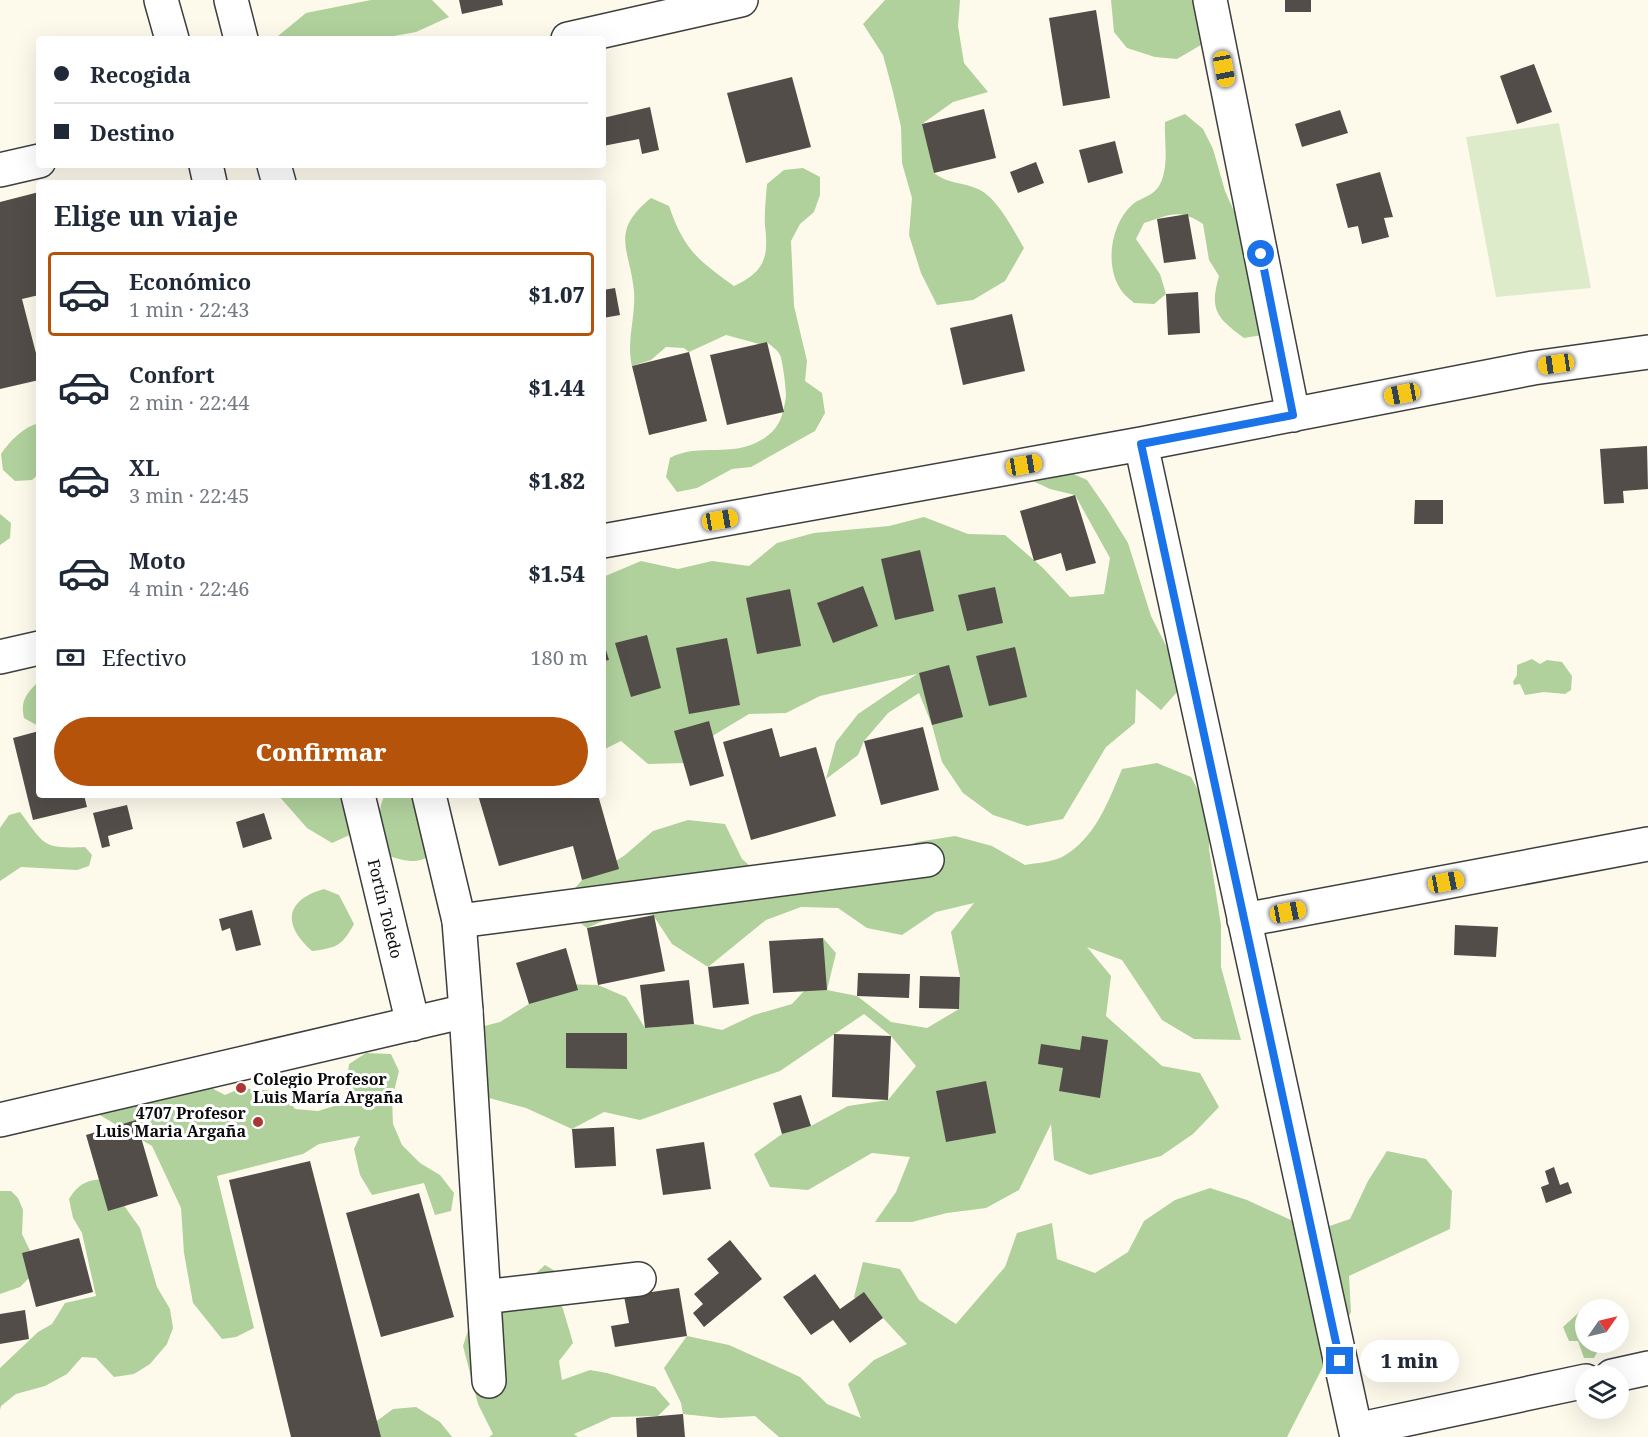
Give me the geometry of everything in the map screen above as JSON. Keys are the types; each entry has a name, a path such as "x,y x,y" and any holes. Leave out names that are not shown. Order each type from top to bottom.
{"street":[{"path":"161,0 171,36"},
{"path":"231,0 240,36"},
{"path":"581,36 741,0"},
{"path":"1210,0 1293,415"},
{"path":"0,170 36,162"},
{"path":"606,540 1141,444 1533,368 1648,352"},
{"path":"1141,444 1356,1434 1575,1384"},
{"path":"0,657 36,649"},
{"name":"Fortín Toledo","path":"359,798 413,1024"},
{"path":"430,798 459,921 489,1381"},
{"path":"1244,920 1648,844"},
{"path":"459,921 927,860"},
{"path":"0,1120 466,1011"},
{"path":"484,1297 639,1279"},
{"path":"1629,1372 1648,1368"}],"green space":[{"path":"371,0 432,0 449,17 416,32 394,36 278,36 306,13"},
{"path":"885,0 960,0 958,26 964,63 988,92 953,102 922,124 929,137 934,173 985,193 1004,215 1024,248 1005,281 973,300 937,305 921,273 909,235 912,198 902,163 901,127 883,55 863,24"},
{"path":"1111,0 1218,0 1206,42 1177,59 1155,57 1127,48 1114,32"},
{"path":"1185,114 1203,129 1213,149 1225,191 1242,229 1269,334 1244,338 1222,319 1215,305 1219,276 1209,260 1203,224 1187,216 1174,214 1144,223 1136,239 1160,274 1166,294 1154,304 1134,303 1122,292 1116,280 1112,245 1119,222 1133,204 1159,187 1165,168 1165,122"},
{"path":"1559,123 1591,288 1496,297 1466,137"},
{"path":"803,168 820,177 820,195 814,212 800,224 791,241 794,306 807,361 805,381 822,393 825,413 815,431 751,467 732,469 697,488 677,492 666,477 670,458 692,451 727,450 751,445 763,439 777,426 786,396 781,358 767,342 763,345 726,335 689,352 684,348 666,347 651,360 632,366 630,347 634,291 625,242 626,231 638,210 651,198 669,206 680,233 694,253 734,286 758,269 765,255 767,184 784,170"},
{"path":"36,424 36,477 32,480 15,481 3,470 1,454 17,435"},
{"path":"1053,465 1087,480 1128,543 1151,616 1185,683 1161,710 1136,689 1135,723 1106,747 1063,819 1027,826 993,815 963,793 942,762 932,725 919,693 888,713 864,741 858,755 826,779 836,742 858,714 917,674 820,696 786,713 749,714 714,735 686,763 648,764 621,741 606,748 606,576 641,561 678,569 712,561 749,566 777,543 814,533 889,526 924,517 968,534 1005,535 1043,568 1070,597 1104,594 1110,558 1075,495 1050,489 1018,474"},
{"path":"0,514 11,523 10,538 0,545"},
{"path":"1532,659 1540,664 1547,660 1562,662 1572,676 1571,690 1565,694 1544,692 1525,695 1520,684 1514,685 1513,682 1517,675 1517,665"},
{"path":"36,684 36,725 24,718 23,706 28,693"},
{"path":"1157,763 1191,777 1209,810 1209,849 1221,925 1221,967 1241,1040 1194,1039 1162,1020 1122,960 1087,947 1111,976 1106,1016 1162,1066 1200,1073 1219,1107 1193,1134 1161,1156 1090,1175 1054,1160 1051,1124 1019,1190 986,1208 947,1213 912,1222 875,1222 896,1192 910,1157 872,1153 808,1190 770,1187 754,1154 782,1134 811,1126 848,1106 888,1100 916,1066 891,1036 864,1014 780,1071 640,1120 604,1112 572,1129 526,1108 489,1098 469,1068 461,1032 500,1022 561,984 598,985 626,997 645,1028 694,1024 722,1030 754,1015 792,1004 816,978 823,938 836,953 827,990 857,996 891,1022 927,1028 959,1009 960,977 951,932 974,903 936,912 902,935 867,928 838,908 801,907 766,920 708,967 672,944 653,915 621,913 587,928 559,907 582,880 595,875 625,855 653,831 688,820 725,824 742,859 771,884 882,857 917,842 955,836 992,846 1025,865 1054,860 1073,849 1092,830 1106,807 1122,769"},
{"path":"281,798 355,798 352,834 332,843 307,828"},
{"path":"384,798 440,798 452,816 453,836 431,856 424,859 408,861 387,855 381,833"},
{"path":"20,812 46,843 60,847 85,847 92,855 89,866 77,870 21,867 0,881 0,828 9,815"},
{"path":"324,889 339,895 354,924 338,945 312,951 296,932 292,923 292,914 301,900"},
{"path":"366,1053 391,1054 399,1071 392,1099 393,1124 402,1145 420,1163 440,1175 454,1193 451,1211 435,1215 424,1183 372,1195 360,1175 354,1149 360,1136 319,1144 303,1154 217,1176 254,1328 236,1337 222,1339 193,1303 184,1253 181,1208 152,1146 93,1111 110,1081 129,1072 167,1065 225,1095 241,1088 283,1092 295,1109 318,1111 357,1099 346,1088 349,1064"},
{"path":"1387,1151 1426,1159 1452,1191 1450,1229 1349,1276 1351,1312 1287,1437 779,1437 755,1416 720,1418 683,1414 681,1403 664,1368 687,1336 729,1345 800,1377 827,1404 861,1418 848,1384 874,1360 907,1344 883,1318 854,1297 863,1262 900,1269 919,1300 956,1324 1005,1267 1017,1233 1052,1223 1057,1259 1095,1273 1128,1252 1144,1221 1175,1200 1210,1188 1247,1200 1315,1231 1350,1219 1368,1181"},
{"path":"105,1179 140,1228 157,1287 170,1309 173,1328 167,1344 150,1364 134,1374 114,1377 96,1358 82,1357 67,1374 45,1386 16,1394 1,1406 0,1410 0,1368 38,1332 52,1324 65,1303 96,1296 82,1233 73,1218 69,1199 84,1183"},
{"path":"0,1191 11,1191 18,1198 23,1210 22,1234 34,1259 34,1273 20,1287 0,1294"},
{"path":"545,1265 560,1274 560,1299 573,1343 559,1361 562,1380 590,1370 655,1387 670,1404 658,1416 612,1417 574,1434 578,1437 489,1437 493,1434 478,1404 463,1346 471,1321 523,1285"},
{"path":"1575,1316 1575,1341 1569,1341 1563,1327"},
{"path":"1582,1353 1597,1353 1594,1358 1584,1358"},
{"path":"416,1407 440,1422 452,1437 355,1437 393,1409"}],"building":[{"path":"459,0 502,0 503,5 462,14"},
{"path":"1285,0 1311,0 1311,12 1285,12"},
{"path":"1096,10 1110,98 1063,106 1049,18"},
{"path":"1534,64 1552,112 1517,124 1500,76"},
{"path":"792,77 811,147 746,163 727,93"},
{"path":"650,107 659,150 642,154 639,139 606,145 606,117"},
{"path":"984,109 996,158 934,173 922,124"},
{"path":"1340,110 1348,133 1302,147 1295,124"},
{"path":"1115,141 1123,173 1088,183 1079,150"},
{"path":"1036,162 1044,183 1018,193 1010,172"},
{"path":"1380,172 1393,217 1384,218 1389,237 1362,244 1358,226 1348,228 1336,184"},
{"path":"36,193 36,296 22,299 36,353 36,381 0,389 0,202"},
{"path":"1188,214 1196,259 1164,263 1157,219"},
{"path":"615,288 620,315 606,317 606,290"},
{"path":"1198,292 1200,333 1168,335 1166,294"},
{"path":"1012,314 1025,371 963,385 950,328"},
{"path":"767,342 784,412 727,425 710,355"},
{"path":"689,352 707,421 649,435 632,366"},
{"path":"1647,446 1648,489 1623,491 1624,503 1604,504 1600,449"},
{"path":"1075,495 1096,563 1066,571 1061,553 1034,561 1020,511"},
{"path":"1415,500 1443,500 1443,524 1414,524"},
{"path":"920,550 934,611 895,620 881,559"},
{"path":"863,586 878,626 833,643 817,603"},
{"path":"995,587 1003,623 967,631 958,595"},
{"path":"790,589 801,646 757,654 746,598"},
{"path":"647,635 661,688 631,697 615,643"},
{"path":"727,638 740,705 689,714 676,648"},
{"path":"1015,647 1027,697 989,706 976,656"},
{"path":"949,665 963,717 932,725 919,673"},
{"path":"709,721 724,776 690,786 674,731"},
{"path":"923,727 939,790 881,805 864,741"},
{"path":"772,728 780,757 816,747 836,816 751,840 723,742"},
{"path":"36,732 36,798 85,798 87,807 33,820 13,738"},
{"path":"479,798 599,798 619,869 582,880 573,846 499,866"},
{"path":"127,805 133,829 108,836 110,846 102,848 93,813"},
{"path":"264,813 272,839 243,848 236,822"},
{"path":"252,910 261,945 236,951 230,928 222,931 219,919"},
{"path":"654,915 665,971 598,985 587,928"},
{"path":"1455,925 1498,927 1496,957 1454,955"},
{"path":"823,938 827,990 773,993 769,941"},
{"path":"566,948 578,990 529,1004 516,963"},
{"path":"744,963 749,1004 713,1008 708,967"},
{"path":"858,973 910,974 909,998 857,996"},
{"path":"920,976 960,977 959,1009 919,1008"},
{"path":"689,980 694,1024 645,1028 640,985"},
{"path":"566,1033 627,1033 627,1069 566,1068"},
{"path":"834,1034 891,1036 888,1100 832,1097"},
{"path":"1082,1036 1108,1040 1100,1098 1059,1091 1063,1068 1038,1064 1041,1044 1080,1050"},
{"path":"986,1081 996,1133 946,1142 936,1091"},
{"path":"801,1095 811,1126 782,1134 773,1103"},
{"path":"136,1120 158,1196 108,1211 86,1135"},
{"path":"614,1127 616,1166 575,1168 572,1129"},
{"path":"704,1142 711,1189 663,1195 656,1149"},
{"path":"310,1161 381,1437 291,1437 229,1180"},
{"path":"1554,1167 1560,1185 1568,1182 1572,1193 1546,1203 1541,1187 1549,1184 1545,1171"},
{"path":"419,1193 454,1317 381,1337 346,1213"},
{"path":"79,1238 93,1292 36,1307 22,1253"},
{"path":"730,1240 762,1279 704,1327 693,1313 703,1304 694,1294 719,1273 707,1259"},
{"path":"815,1274 840,1309 864,1292 883,1318 850,1343 833,1320 811,1335 783,1297"},
{"path":"679,1288 687,1336 615,1347 611,1326 629,1323 624,1296"},
{"path":"25,1310 29,1339 0,1344 0,1314"},
{"path":"683,1414 685,1437 637,1437 636,1418"}],"place":[{"name":"Colegio Profesor Luis María Argaña","path":"241,1088"},
{"name":"4707 Profesor Luis Maria Argaña","path":"258,1122"}],"route":[{"path":"1261,254 1293,415 1141,444 1340,1361"}]}
